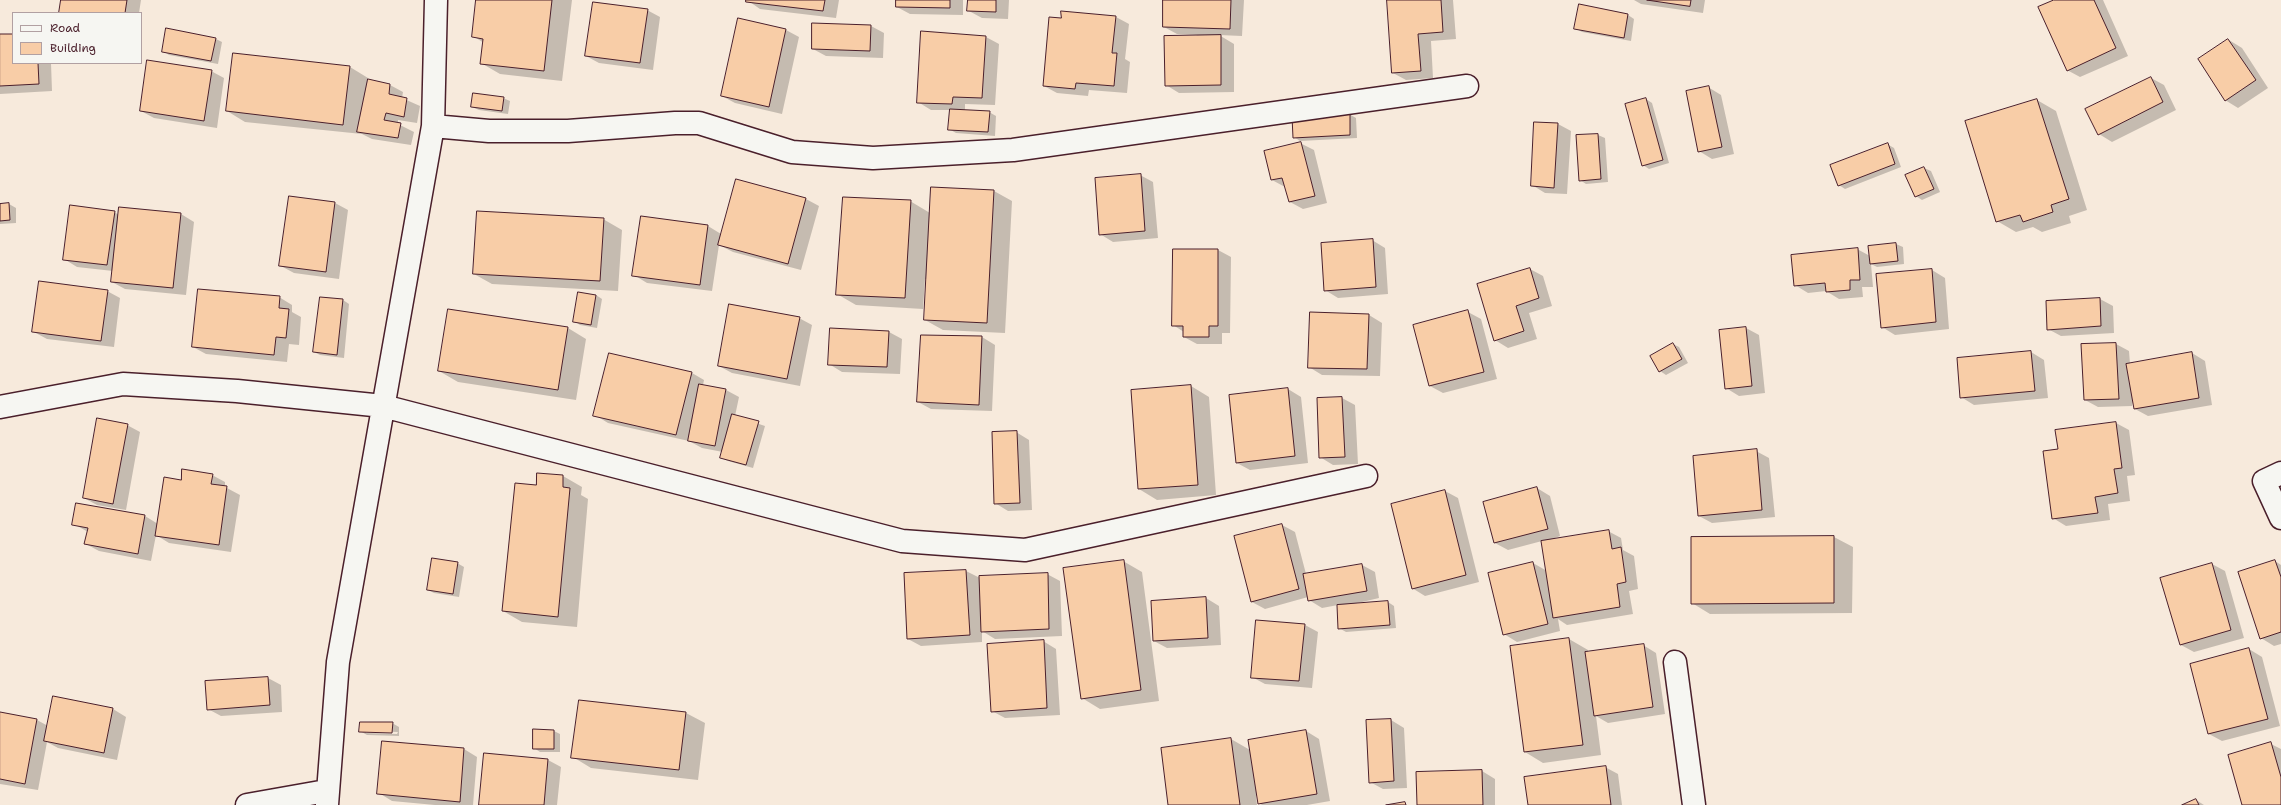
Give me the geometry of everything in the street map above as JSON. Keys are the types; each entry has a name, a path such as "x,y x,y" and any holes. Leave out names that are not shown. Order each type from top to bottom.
{"street":[{"path":"247,805 326,798 338,662 433,126 436,0"},
{"path":"433,126 489,131 568,131 675,123 699,123 792,152 873,158 1013,150 1466,86"},
{"path":"0,407 123,384 237,391 383,406 902,541 1017,549 1033,548 1366,476"},
{"path":"2281,473 2264,481 2281,518"},
{"path":"1675,662 1694,805"}],"building":[{"path":"61,0 127,0 125,12 59,12"},
{"path":"476,0 552,0 544,71 480,64 483,39 472,37"},
{"path":"746,0 825,0 823,11 746,2"},
{"path":"896,0 950,0 950,8 896,7"},
{"path":"968,0 996,0 996,12 967,11"},
{"path":"1163,0 1231,0 1230,29 1163,27"},
{"path":"1387,0 1441,0 1443,32 1418,34 1421,71 1392,73"},
{"path":"1647,0 1691,0 1690,6"},
{"path":"2054,0 2094,0 2116,48 2067,71 2038,7"},
{"path":"593,2 648,9 640,63 585,56"},
{"path":"1579,4 1628,14 1624,38 1574,29"},
{"path":"1061,11 1116,16 1112,53 1117,53 1114,86 1076,83 1075,89 1043,86 1049,17 1061,18"},
{"path":"738,18 786,29 769,107 721,96"},
{"path":"812,23 871,25 870,51 812,49"},
{"path":"166,28 216,38 211,61 162,52"},
{"path":"921,31 986,36 982,98 953,97 952,104 917,103"},
{"path":"0,34 12,34 12,64 38,64 39,84 0,86"},
{"path":"1221,35 1221,85 1165,86 1164,36"},
{"path":"2228,39 2256,80 2225,101 2198,59"},
{"path":"233,53 350,66 343,125 226,111"},
{"path":"147,60 212,70 204,121 140,111"},
{"path":"2151,77 2163,102 2098,135 2085,109"},
{"path":"368,79 390,84 389,94 407,98 404,117 386,113 384,120 401,123 398,138 357,132"},
{"path":"1709,86 1722,147 1698,152 1686,91"},
{"path":"473,93 504,97 502,111 471,107"},
{"path":"1646,98 1663,160 1642,166 1625,104"},
{"path":"2037,99 2069,199 2051,205 2053,212 2023,222 2020,215 1996,222 1965,121"},
{"path":"950,109 990,111 988,132 948,130"},
{"path":"1350,113 1350,135 1293,138 1292,116"},
{"path":"1534,122 1558,123 1554,188 1531,186"},
{"path":"1598,134 1601,179 1579,181 1576,135"},
{"path":"1301,142 1315,196 1289,202 1282,178 1271,180 1264,151"},
{"path":"1888,143 1895,164 1838,186 1830,165"},
{"path":"1924,167 1934,189 1915,197 1905,175"},
{"path":"1141,174 1145,231 1099,235 1095,178"},
{"path":"736,179 806,198 788,264 718,245"},
{"path":"931,187 994,190 987,323 924,320"},
{"path":"289,196 335,202 326,272 279,266"},
{"path":"843,197 911,200 905,298 836,295"},
{"path":"9,203 10,220 0,221 0,204"},
{"path":"70,205 115,211 107,265 63,260"},
{"path":"119,207 181,213 173,288 111,282"},
{"path":"477,211 604,218 600,281 473,274"},
{"path":"641,216 708,225 700,285 632,276"},
{"path":"1373,239 1376,287 1324,291 1321,243"},
{"path":"1896,243 1898,261 1870,264 1868,246"},
{"path":"1858,248 1860,280 1850,280 1850,290 1826,292 1825,283 1794,286 1791,255"},
{"path":"1173,249 1218,249 1218,326 1209,326 1209,337 1183,337 1183,326 1172,326"},
{"path":"1530,268 1539,298 1516,306 1524,331 1494,341 1477,284"},
{"path":"1932,269 1936,322 1881,328 1876,274"},
{"path":"39,281 108,290 101,341 32,332"},
{"path":"198,289 280,296 279,308 289,309 286,338 276,337 274,355 192,347"},
{"path":"578,292 596,295 591,325 573,322"},
{"path":"320,297 343,299 337,355 313,352"},
{"path":"2100,298 2101,326 2047,330 2046,301"},
{"path":"729,304 800,317 787,379 718,366"},
{"path":"448,309 568,327 558,390 438,371"},
{"path":"1468,310 1484,372 1429,386 1413,325"},
{"path":"1310,312 1369,314 1367,369 1308,368"},
{"path":"1746,327 1752,386 1725,389 1719,330"},
{"path":"830,328 889,331 887,367 828,365"},
{"path":"921,335 982,336 979,405 917,402"},
{"path":"1673,343 1682,359 1659,372 1650,356"},
{"path":"2116,343 2119,399 2084,400 2081,344"},
{"path":"2031,351 2035,391 1960,398 1957,358"},
{"path":"2192,352 2199,398 2134,409 2126,364"},
{"path":"609,353 692,372 676,435 593,416"},
{"path":"699,384 726,389 715,446 688,441"},
{"path":"1191,385 1198,485 1138,489 1131,390"},
{"path":"1288,388 1295,456 1236,463 1229,395"},
{"path":"1342,397 1345,457 1319,458 1317,398"},
{"path":"732,414 759,421 746,465 720,458"},
{"path":"97,418 128,424 113,504 83,498"},
{"path":"2116,422 2122,468 2114,469 2118,493 2095,497 2098,513 2052,519 2043,451 2058,449 2055,430"},
{"path":"1017,431 1020,503 994,504 992,432"},
{"path":"1757,449 1762,510 1698,516 1693,456"},
{"path":"182,469 213,474 211,484 227,486 219,545 155,536 164,477 181,480"},
{"path":"537,473 563,475 563,487 570,488 558,617 502,611 515,483 536,485"},
{"path":"1537,487 1548,529 1494,543 1483,502"},
{"path":"1445,490 1466,575 1412,589 1391,504"},
{"path":"76,503 145,515 138,554 84,544 88,528 72,525"},
{"path":"1282,524 1299,589 1251,602 1234,536"},
{"path":"1609,530 1612,549 1621,547 1626,582 1617,584 1620,607 1553,618 1541,541"},
{"path":"1834,536 1834,603 1691,604 1691,537"},
{"path":"432,558 458,562 453,594 427,590"},
{"path":"1124,560 1141,690 1081,699 1063,568"},
{"path":"2275,560 2281,577 2281,632 2260,639 2238,572"},
{"path":"1533,562 1548,624 1503,635 1488,573"},
{"path":"2212,563 2231,630 2180,645 2160,578"},
{"path":"1362,564 1367,591 1308,601 1303,574"},
{"path":"966,570 970,635 907,639 904,573"},
{"path":"1048,573 1049,629 981,632 979,576"},
{"path":"1206,597 1208,638 1153,641 1151,601"},
{"path":"1388,601 1390,625 1338,629 1337,605"},
{"path":"1256,620 1305,624 1299,681 1251,678"},
{"path":"1569,638 1583,745 1524,752 1510,646"},
{"path":"1044,640 1047,708 991,712 987,644"},
{"path":"1644,644 1653,707 1594,716 1585,652"},
{"path":"2249,648 2268,719 2208,734 2190,664"},
{"path":"268,677 270,705 207,710 205,681"},
{"path":"53,696 113,708 104,753 44,741"},
{"path":"579,700 686,712 679,770 571,758"},
{"path":"0,712 37,719 25,784 0,779"},
{"path":"1391,719 1394,781 1369,783 1366,720"},
{"path":"360,722 393,722 392,733 359,732"},
{"path":"533,729 554,730 554,749 533,749"},
{"path":"1306,730 1317,794 1258,804 1248,740"},
{"path":"1231,738 1240,805 1168,805 1161,748"},
{"path":"382,741 464,748 460,802 377,794"},
{"path":"2271,742 2281,777 2281,805 2242,805 2228,755"},
{"path":"484,753 548,759 544,805 479,805"},
{"path":"1606,766 1611,805 1528,805 1524,777"},
{"path":"1482,770 1483,805 1417,805 1416,772"},
{"path":"2196,799 2199,805 2182,805"},
{"path":"1405,802 1406,805 1386,805"}]}
